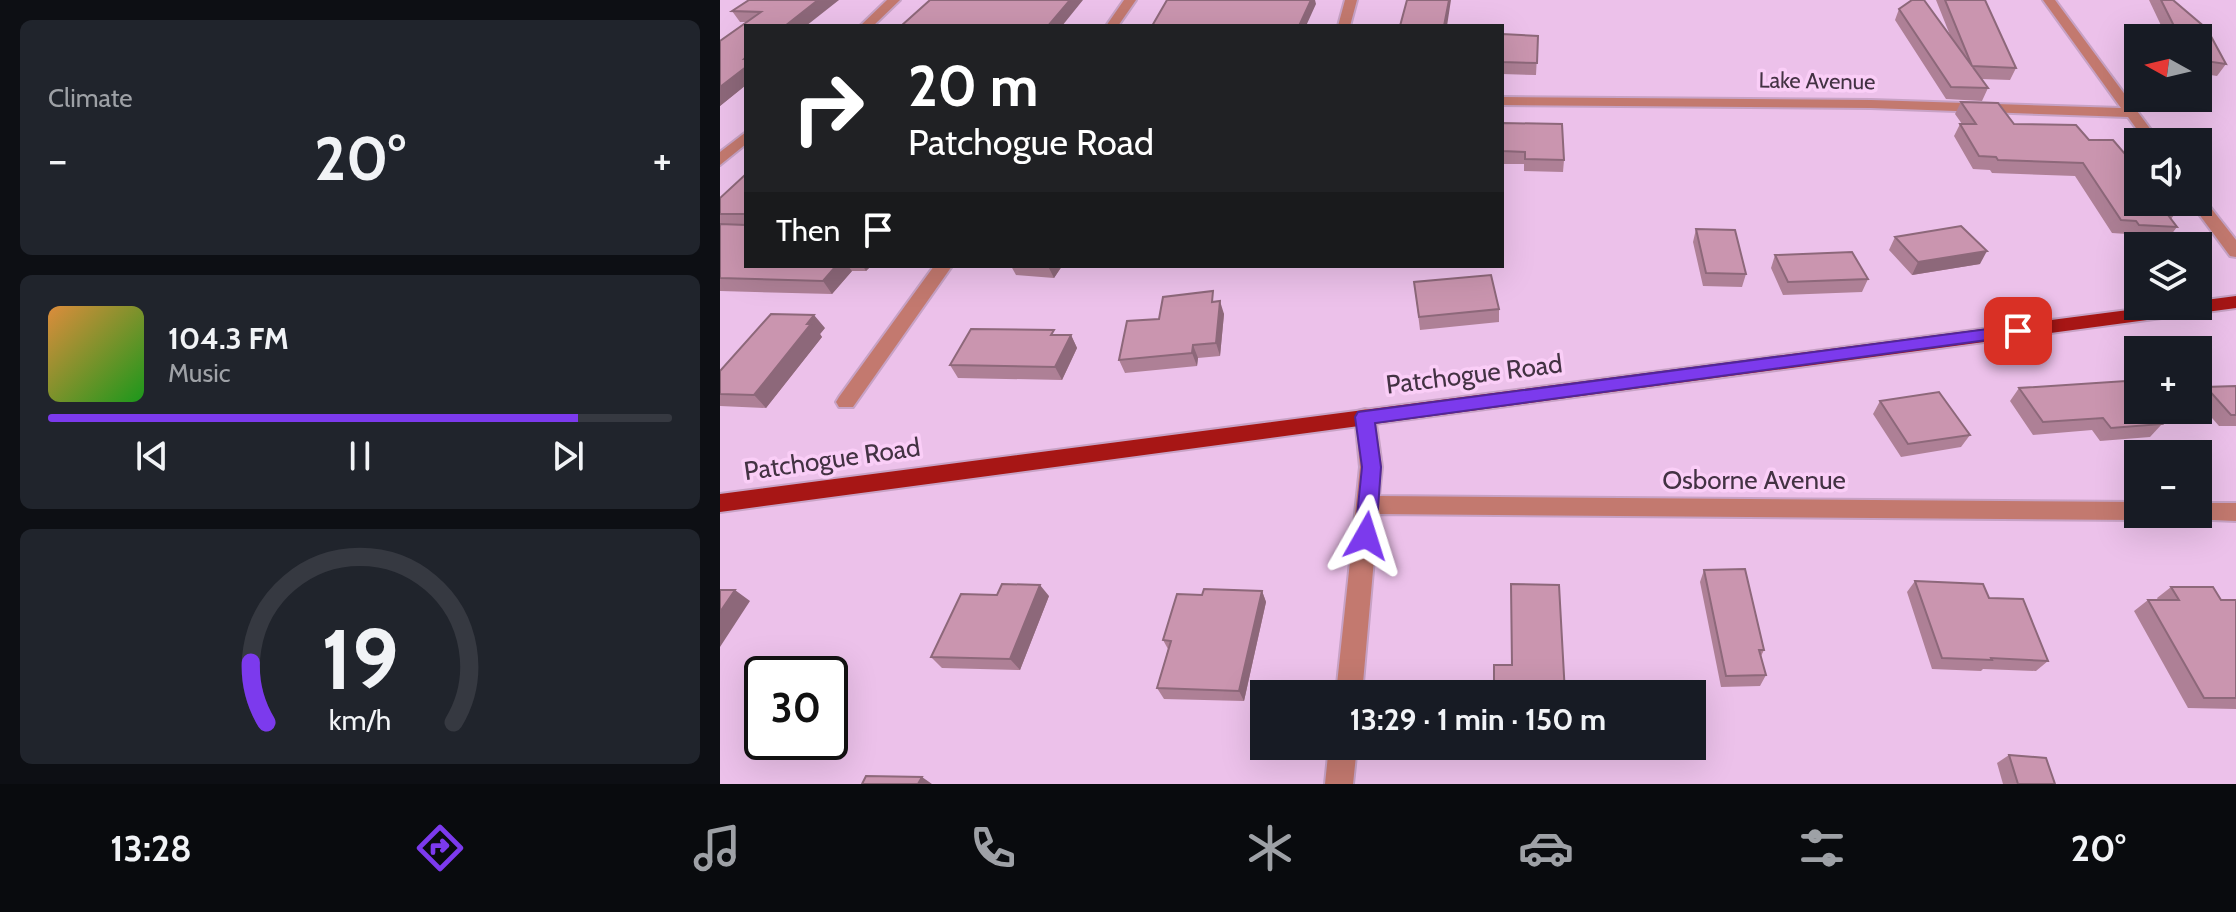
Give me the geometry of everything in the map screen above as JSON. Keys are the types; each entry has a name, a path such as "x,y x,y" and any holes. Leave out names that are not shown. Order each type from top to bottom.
{"main road":[{"name":"Patchogue Road","path":"720,503 2236,302"}],"street":[{"path":"868,24 894,0"},
{"path":"1113,24 1130,0"},
{"path":"1345,24 1351,0"},
{"path":"2049,0 2142,128"},
{"name":"Lake Avenue","path":"1504,101 1871,104 2131,113"},
{"path":"720,160 744,138"},
{"path":"2209,216 2236,252"},
{"path":"846,402 942,268"},
{"path":"1350,680 1369,505 1371,453 1365,417"},
{"name":"Osborne Avenue","path":"1369,505 2124,511"},
{"path":"2212,512 2236,512"},
{"path":"1339,784 1342,760"}],"building":[{"path":"749,0 818,0 788,24 744,24 761,12 732,11"},
{"path":"930,0 1070,0 1050,24 903,24"},
{"path":"1167,0 1311,0 1300,24 1153,24"},
{"path":"1407,0 1449,0 1444,24 1401,24"},
{"path":"1912,0 1924,0 1988,88 1951,87 1899,9"},
{"path":"1945,0 1985,0 2016,68 1972,66"},
{"path":"2161,0 2173,0 2201,24 2173,24"},
{"path":"744,24 744,69 720,87 720,41"},
{"path":"1504,34 1538,36 1537,63 1504,62"},
{"path":"2212,38 2226,64 2212,62"},
{"path":"1961,102 1998,103 2014,124 2076,125 2089,140 2113,140 2124,153 2124,216 2169,216 2177,227 2139,225 2136,221 2121,220 2083,163 1998,160 1996,157 1979,156 1960,124 1976,124"},
{"path":"1504,123 1562,124 1564,160 1525,159 1525,152 1504,151"},
{"path":"744,176 744,214 720,214 720,198"},
{"path":"720,224 744,225 744,268 834,268 823,281 720,278"},
{"path":"1961,226 1987,251 1918,262 1895,237"},
{"path":"1696,229 1735,230 1746,274 1706,273"},
{"path":"1852,252 1868,279 1788,282 1775,255"},
{"path":"1491,275 1499,309 1419,317 1414,282"},
{"path":"1213,291 1212,302 1220,301 1216,343 1193,345 1192,353 1119,360 1127,321 1159,319 1163,297"},
{"path":"771,314 814,315 807,324 811,324 754,395 720,394 720,371"},
{"path":"971,329 1054,330 1051,335 1071,335 1055,367 950,365"},
{"path":"2124,381 2124,424 2162,424 2111,428 2103,418 2043,422 2019,388"},
{"path":"2236,386 2236,415 2231,415 2212,394 2212,387"},
{"path":"1939,392 1970,435 1908,444 1880,401"},
{"path":"1745,569 1764,650 1759,650 1766,675 1726,676 1704,570"},
{"path":"1915,581 1983,584 1989,598 2023,599 2048,661 1942,658"},
{"path":"1002,584 1040,585 1010,659 931,657 961,594 997,595"},
{"path":"1511,584 1559,585 1564,680 1494,680 1494,665 1512,665"},
{"path":"2171,587 2213,587 2221,600 2236,600 2236,698 2204,698 2148,600 2179,600"},
{"path":"1204,589 1262,591 1239,691 1157,688 1171,641 1163,640 1177,594 1202,595"},
{"path":"720,590 735,590 720,612"},
{"path":"2009,755 2046,758 2055,784 2018,784"},
{"path":"866,776 922,777 918,784 862,784"}],"route":[{"path":"1366,536 1371,467 1365,417 2018,331"}]}
